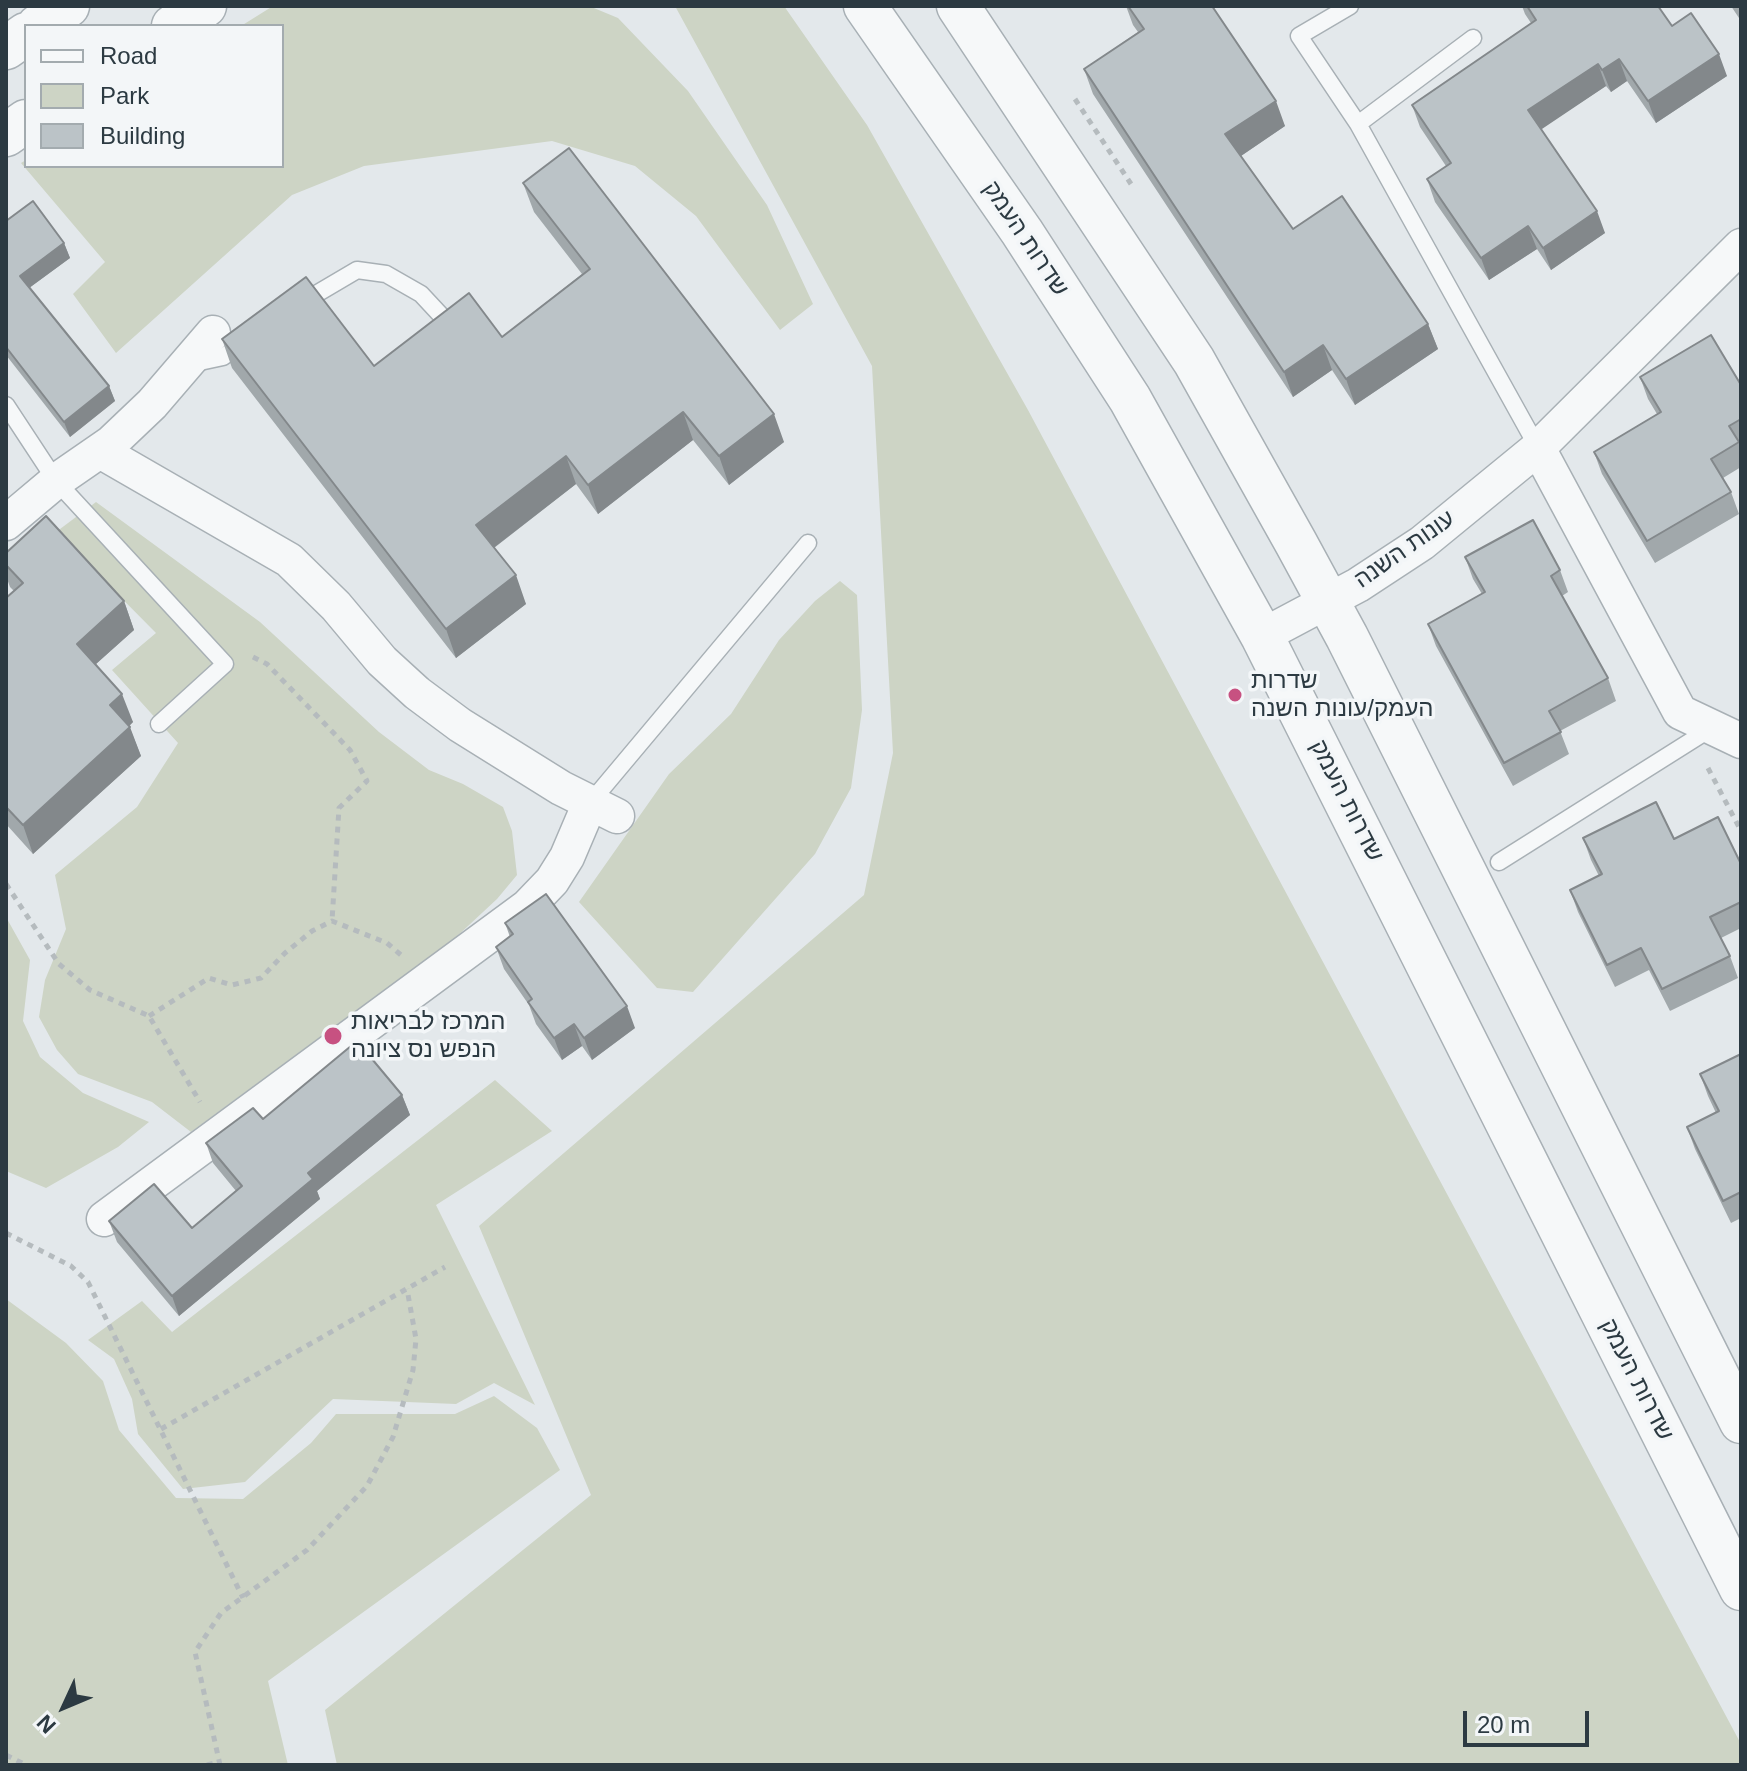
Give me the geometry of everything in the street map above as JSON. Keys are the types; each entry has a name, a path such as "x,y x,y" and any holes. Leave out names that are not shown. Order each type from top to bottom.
{"street":[{"path":"41,24 68,6"},
{"path":"176,24 205,6"},
{"name":"שדרות העמק","path":"865,6 1022,232 1130,399 1262,636 1741,1589"},
{"path":"958,6 1194,361 1328,601 1741,1422"},
{"path":"6,48 24,35"},
{"path":"6,135 24,122"},
{"name":"עונות השנה","path":"1262,636 1328,601 1422,543 1538,448 1738,257"},
{"path":"6,523 56,481 100,451 152,404 213,333"},
{"path":"1538,448 1680,712 1701,734 1741,741"},
{"path":"100,451 289,560 336,606 382,661 417,693 460,725 603,810 552,881 527,907 104,1219"}],"lane":[{"path":"1350,6 1299,36 1358,124 1538,448"},
{"path":"1358,124 1473,38"},
{"path":"284,315 357,270 386,274 421,294 448,323"},
{"path":"185,365 223,357 259,332"},
{"path":"6,405 56,481 225,664 159,724"},
{"path":"603,810 808,543"},
{"path":"1499,862 1701,734"}],"path":[{"path":"188,623 267,664 350,750 367,781 339,808 332,921"},
{"path":"1701,734 1741,831"},
{"path":"6,884 59,964 90,990 149,1016 218,1135"},
{"path":"149,1016 209,978 232,985 261,978 312,931 332,921 387,943 429,980"},
{"path":"6,1233 71,1266 88,1282 243,1598"},
{"path":"161,1429 445,1267"},
{"path":"207,1765 220,1763 195,1652 221,1613 307,1550 367,1486 393,1437 413,1370 416,1339 407,1289"},
{"path":"6,1755 26,1765"}],"green space":[{"path":"273,6 589,6 618,18 688,91 767,205 813,304 780,330 696,216 635,166 552,141 364,166 292,195 116,353 73,294 105,262 25,168 284,168 284,24 244,24"},
{"path":"675,6 784,6 867,125 1028,410 1741,1744 1741,1765 337,1765 325,1710 591,1495 479,1226 864,895 893,753 872,366"},
{"path":"96,502 260,622 379,732 429,770 463,784 503,807 512,831 517,875 497,899 454,939 191,1132 152,1102 78,1074 57,1050 39,1017 45,980 66,929 55,875 137,807 178,743 112,670 156,633 56,532"},
{"path":"840,581 857,595 862,710 851,788 815,854 693,992 657,988 579,902 669,774 731,714 779,640 815,601"},
{"path":"6,917 30,960 23,1021 40,1057 83,1093 149,1122 118,1147 46,1188 6,1171"},
{"path":"495,1080 552,1131 436,1205 535,1405 494,1383 456,1404 333,1399 245,1482 183,1489 138,1434 132,1399 114,1359 88,1340 142,1301 172,1332"},
{"path":"6,1299 66,1343 103,1381 119,1430 176,1498 243,1499 311,1443 336,1414 455,1414 494,1396 537,1428 560,1470 268,1681 288,1765 6,1765"}],"building":[{"path":"1128,6 1212,6 1276,101 1225,134 1293,229 1342,196 1428,324 1346,379 1323,345 1284,372 1084,69 1144,29"},
{"path":"1527,6 1658,6 1672,26 1691,13 1719,54 1648,101 1619,59 1602,70 1598,64 1528,110 1597,211 1543,248 1528,226 1481,258 1427,179 1451,163 1412,105 1536,20"},
{"path":"569,148 774,414 719,456 683,412 588,485 566,456 476,525 516,575 446,629 222,339 306,277 374,366 469,293 502,337 590,269 523,183"},
{"path":"33,201 64,243 20,276 109,386 64,422 6,347 6,221"},
{"path":"1711,335 1741,385 1741,419 1729,426 1739,442 1711,459 1731,492 1647,541 1594,452 1661,412 1640,377"},
{"path":"46,516 124,601 77,644 122,694 110,705 130,727 23,825 6,807 6,598 23,583 6,565 6,553"},
{"path":"1533,520 1560,570 1551,576 1608,678 1549,711 1561,732 1504,763 1428,624 1485,592 1465,557"},
{"path":"1656,802 1674,839 1718,817 1741,864 1741,902 1710,917 1730,956 1662,989 1641,948 1607,965 1570,890 1602,874 1583,838"},
{"path":"546,894 627,1006 584,1038 574,1024 554,1038 528,1002 532,999 496,947 513,934 505,923"},
{"path":"357,1041 402,1095 308,1173 313,1179 172,1296 109,1221 154,1184 192,1228 242,1186 206,1143 253,1108 263,1119"},
{"path":"1741,1054 1741,1192 1723,1201 1687,1127 1719,1111 1700,1074"}],"place":[{"name":"שדרות העמק/עונות השנה","path":"1235,695"},
{"name":"המרכז לבריאות הנפש נס ציונה","path":"333,1036"}]}
